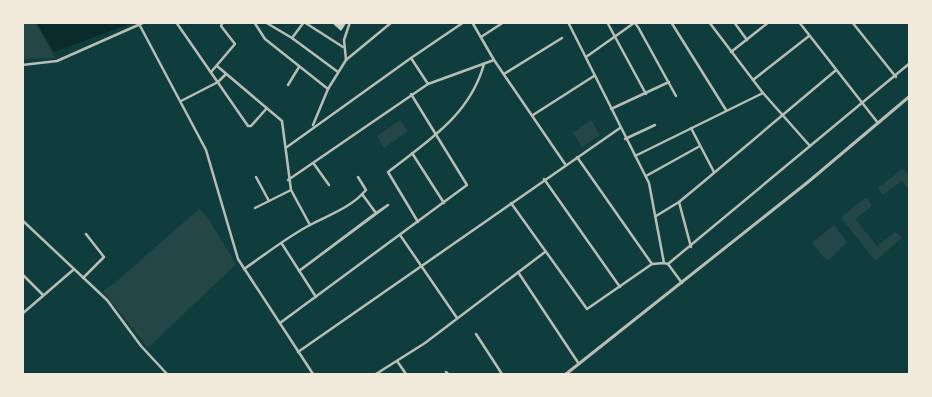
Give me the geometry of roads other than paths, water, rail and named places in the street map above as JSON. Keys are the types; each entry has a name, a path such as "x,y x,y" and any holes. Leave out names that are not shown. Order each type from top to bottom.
{"street":[{"path":"22,65 57,62 145,22"},
{"path":"176,22 250,126 267,108"},
{"path":"211,72 235,44 221,26 223,22"},
{"path":"254,22 265,39 328,89"},
{"path":"265,22 292,38 339,72"},
{"path":"292,38 304,22 344,47"},
{"path":"346,60 344,47 346,32 350,22"},
{"path":"313,127 328,89 346,60 392,22"},
{"path":"287,147 464,22"},
{"path":"472,22 494,60 565,164"},
{"path":"481,37 504,22"},
{"path":"568,22 625,139 646,176 656,216 664,262"},
{"path":"607,22 646,94"},
{"path":"671,22 726,110"},
{"path":"709,22 753,81 810,146"},
{"path":"734,22 747,40"},
{"path":"799,22 834,71 878,123"},
{"path":"852,22 896,77"},
{"path":"586,56 634,23 676,96"},
{"path":"731,52 769,23"},
{"path":"139,24 181,101 207,154 235,254 312,374"},
{"path":"753,81 809,36"},
{"path":"504,74 562,38"},
{"path":"411,58 428,84"},
{"path":"288,180 314,164 428,84 494,60"},
{"path":"668,264 896,77 910,63"},
{"path":"418,222 388,173 437,134 466,104 475,89 484,64"},
{"path":"217,66 283,122 287,147 288,180 291,190 310,225"},
{"path":"288,85 299,67"},
{"path":"656,216 679,202 834,71"},
{"path":"181,101 218,82 226,74"},
{"path":"533,115 594,76"},
{"path":"612,109 669,82"},
{"path":"635,156 763,93"},
{"path":"280,323 467,184 412,94"},
{"path":"566,374 682,283 910,96"},
{"path":"625,139 655,124"},
{"path":"298,352 576,156 620,128"},
{"path":"691,128 714,172"},
{"path":"646,176 700,146"},
{"path":"412,153 444,202"},
{"path":"576,156 652,264"},
{"path":"314,164 329,185"},
{"path":"256,177 269,201"},
{"path":"244,269 310,225 332,216 362,194 366,190 358,177"},
{"path":"544,180 620,287"},
{"path":"255,208 291,190"},
{"path":"362,194 376,213"},
{"path":"679,202 691,247"},
{"path":"511,203 587,309 652,264 664,262 668,264 682,283"},
{"path":"388,205 299,270 376,213 388,205"},
{"path":"22,220 116,311 141,346 167,374"},
{"path":"83,278 104,257 86,234"},
{"path":"400,235 456,318"},
{"path":"282,244 316,297"},
{"path":"376,374 397,361 546,252"},
{"path":"22,314 73,270"},
{"path":"518,272 580,364"},
{"path":"22,274 42,295"},
{"path":"476,334 502,374"},
{"path":"397,361 406,374"}]}
